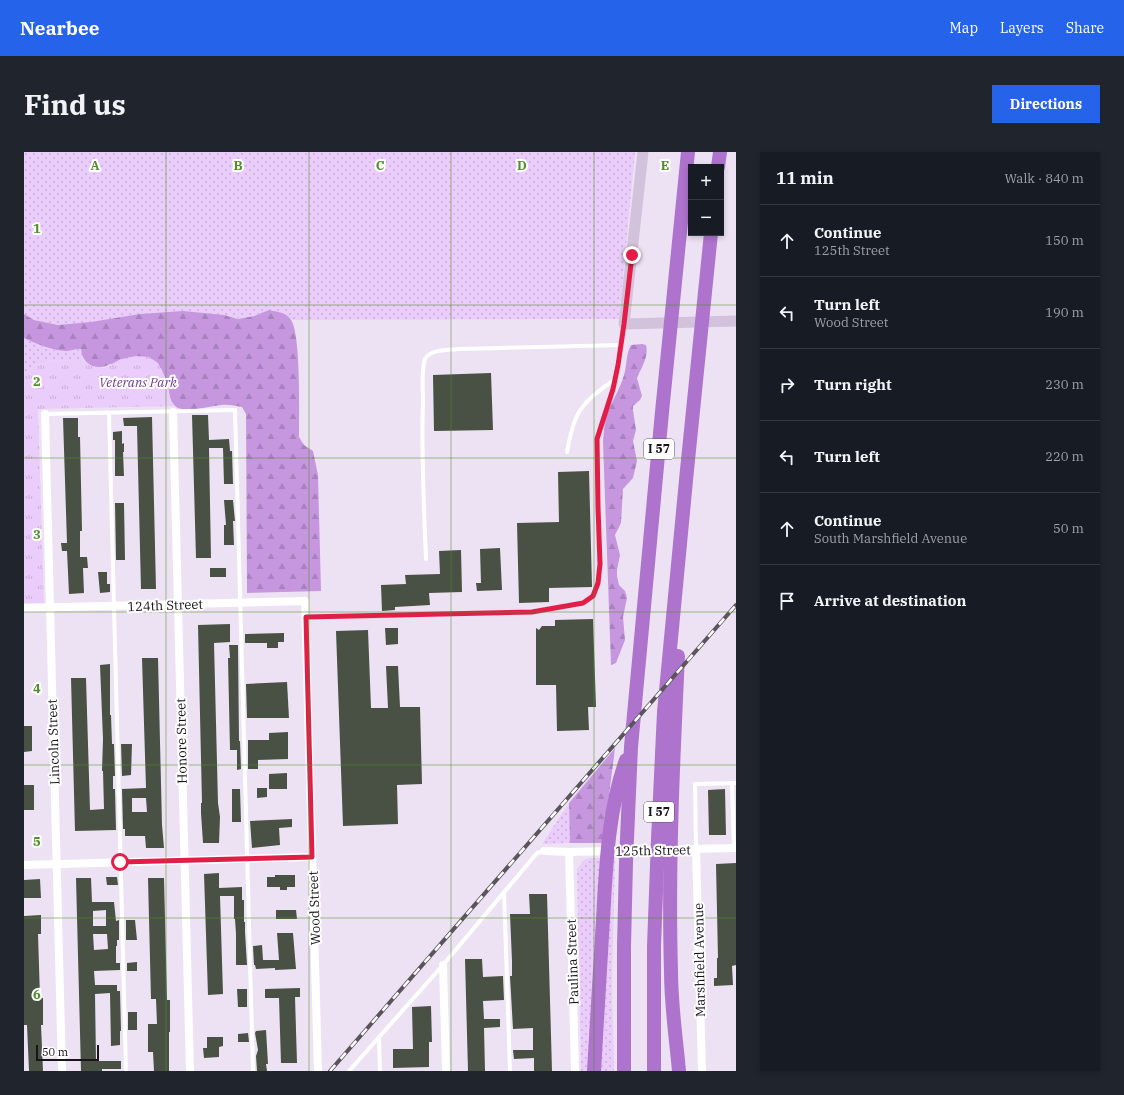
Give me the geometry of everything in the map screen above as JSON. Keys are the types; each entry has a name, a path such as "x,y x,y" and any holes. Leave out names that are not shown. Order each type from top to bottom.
{"highway":[{"name":"I 57","path":"624,1071 624,938 631,747 688,152"},
{"path":"718,164 720,152"},
{"name":"I 57","path":"654,1071 654,946 658,823 664,712 678,554 711,236"},
{"path":"678,554 679,641 672,788 670,925 674,1022 679,1071"},
{"path":"594,1071 605,871 620,779 631,747"}],"main road":[{"path":"643,152 624,324 735,321"}],"street":[{"name":"Honore Street","path":"173,412 190,1071"},
{"name":"Lincoln Street","path":"45,414 62,1071"},
{"name":"Wood Street","path":"305,601 318,1071"},
{"name":"124th Street","path":"24,608 305,601"},
{"name":"125th Street","path":"544,852 735,848"},
{"name":"Marshfield Avenue","path":"696,849 702,1071"},
{"name":"Paulina Street","path":"569,852 575,1071"},
{"path":"24,865 312,857"},
{"path":"443,965 446,1071"}],"lane":[{"path":"306,617 532,612 583,603 593,596 598,583 600,564 597,439 614,380 624,324"},
{"path":"426,559 422,424 423,370 425,358 438,351 459,349 621,345"},
{"path":"567,452 578,412 590,398 614,380"},
{"path":"45,414 235,410 254,1071"},
{"path":"109,413 126,1071"},
{"path":"696,849 695,784 734,783 735,848"},
{"path":"349,1071 443,965 537,853 544,852"},
{"path":"504,892 510,1071"},
{"path":"379,1037 380,1071"}],"green space":[{"path":"24,152 635,152 619,319 292,320 284,315 272,311 238,318 224,315 58,325 34,320 24,314"},
{"path":"269,310 287,315 294,328 299,376 299,437 304,445 313,451 318,475 321,591 247,593 246,414 242,407 224,405 197,409 179,408 171,401 167,381 161,368 110,364 95,367 87,363 82,355 81,349 65,351 24,338 24,314 34,320 58,325 91,322 140,314 183,311 224,315 238,319 254,316"},
{"path":"24,338 55,350 65,351 81,349 83,360 43,361 24,374"},
{"path":"631,345 646,345 647,349 644,362 637,378 642,396 633,406 636,430 633,441 637,461 633,478 623,489 621,523 615,535 620,555 617,576 619,585 625,591 627,598 623,617 625,640 616,663 611,665 603,442 604,428 607,414 624,375 629,348"},
{"name":"Veterans Park","path":"136,356 149,357 158,363 167,382 170,400 175,406 38,409 44,603 24,603 24,374 43,361 83,360 92,366 104,368 121,359"},
{"path":"615,748 603,843 570,843 569,803"},
{"path":"569,803 570,843 542,844"},
{"path":"591,858 602,858 596,910 588,1071 581,1071 577,869 584,860"},
{"path":"610,858 615,858 612,984 614,1071 598,1071"}],"building":[{"path":"491,373 493,430 434,431 433,375"},
{"path":"192,415 208,415 209,440 229,439 230,451 232,451 233,484 224,484 223,448 209,448 211,558 196,558"},
{"path":"152,417 156,589 141,589 137,426 124,426 123,418"},
{"path":"63,418 78,418 78,437 80,437 82,531 80,531 80,557 87,557 88,568 83,568 84,593 69,594 67,551 62,551 61,543 67,543"},
{"path":"122,431 122,444 124,443 124,476 115,476 115,440 113,440 113,432"},
{"path":"589,471 592,587 549,588 549,602 519,603 517,523 559,522 558,472"},
{"path":"224,500 233,500 235,521 233,521 234,545 224,545 224,525 226,525"},
{"path":"115,503 124,503 125,560 116,560"},
{"path":"500,548 502,590 477,591 476,583 481,583 480,549"},
{"path":"461,550 462,592 429,593 430,605 395,607 395,610 382,611 381,585 406,584 405,575 440,574 439,551"},
{"path":"210,568 226,568 226,577 210,577"},
{"path":"98,572 107,572 107,584 110,584 110,592 100,593"},
{"path":"593,619 596,707 588,707 589,730 557,731 556,685 536,685 536,628 539,630 542,626 555,626 555,620"},
{"path":"230,624 230,642 214,643 218,803 220,817 219,843 203,843 201,813 198,625"},
{"path":"385,628 398,628 398,644 386,645"},
{"path":"368,630 371,708 388,708 386,666 398,666 400,707 420,707 422,784 397,785 398,824 343,826 336,631"},
{"path":"284,633 284,642 278,642 278,648 267,648 267,643 245,643 245,634"},
{"path":"229,645 238,645 239,741 241,769 237,770 237,750 230,750"},
{"path":"142,658 158,658 162,825 164,848 146,848 145,836 125,836 125,829 123,829 122,789 146,788","holes":["132,798 146,798 147,812 132,812"]},
{"path":"110,664 110,715 112,744 114,744 115,776 113,776 113,789 115,789 116,830 75,831 71,678 86,678 90,810 104,809 100,665"},
{"path":"287,682 289,718 247,718 246,684"},
{"path":"24,726 32,726 32,751 24,752"},
{"path":"288,732 288,759 258,760 258,769 248,769 248,740 269,740 269,733"},
{"path":"121,744 132,744 131,775 122,776"},
{"path":"287,773 287,789 269,789 269,774"},
{"path":"24,785 34,785 34,810 24,810"},
{"path":"257,788 267,788 267,797 257,798"},
{"path":"232,789 240,789 241,822 232,822"},
{"path":"725,789 726,835 709,835 708,790"},
{"path":"292,819 292,827 279,828 280,845 252,848 250,821"},
{"path":"736,863 736,965 732,966 733,985 714,986 714,978 717,978 718,958 716,864"},
{"path":"219,873 219,888 242,887 247,965 236,965 234,896 220,896 223,994 208,995 204,874"},
{"path":"275,875 295,875 295,887 287,887 287,890 280,890 280,887 267,887 267,877 275,877"},
{"path":"106,877 117,877 118,885 107,885"},
{"path":"76,878 91,878 92,902 114,902 116,921 119,920 119,940 117,940 116,946 116,963 120,963 120,970 94,971 95,985 117,985 117,991 120,991 120,1045 111,1046 110,993 95,994 96,1061 121,1061 121,1069 81,1071","holes":["106,910 106,926 93,926 93,911","93,934 107,934 108,949 94,950"]},
{"path":"148,878 164,878 167,1000 170,1000 169,1071 154,1071 153,1052 148,1052 148,1024 157,1024 156,999 151,999"},
{"path":"40,879 41,898 24,898 24,880"},
{"path":"529,894 547,894 552,1071 534,1071 534,1058 514,1059 513,1050 533,1050 533,1028 513,1029 510,976 512,976 512,961 510,914 530,914"},
{"path":"276,910 296,910 297,919 276,919"},
{"path":"41,915 41,934 38,934 40,998 43,998 43,1025 41,1025 43,1071 29,1071 27,1025 24,1025 24,916"},
{"path":"126,920 135,920 137,940 126,940"},
{"path":"277,933 293,933 296,969 256,969 254,965 253,946 262,945 263,960 279,960"},
{"path":"465,959 482,959 483,977 503,976 504,1000 483,1001 484,1019 500,1019 500,1027 484,1028 485,1071 468,1071"},
{"path":"137,962 137,971 127,971 127,963"},
{"path":"300,988 300,997 295,997 297,1063 281,1063 279,998 265,998 265,989"},
{"path":"237,989 247,989 247,1007 238,1007"},
{"path":"431,1006 432,1042 429,1042 429,1067 393,1068 393,1049 413,1049 412,1007"},
{"path":"128,1012 137,1012 137,1030 128,1030"},
{"path":"266,1030 267,1071 257,1071 256,1056 258,1050 255,1033 256,1031"},
{"path":"248,1033 249,1042 238,1042 238,1034"},
{"path":"207,1037 223,1037 223,1046 219,1047 219,1057 204,1058 203,1048 207,1048"}],"railway":[{"path":"330,1071 736,605"}],"route":[{"path":"120,862 312,857 306,617 532,612 551,610 583,603 593,596 598,583 600,564 597,439 613,389 618,365 632,255"}]}
